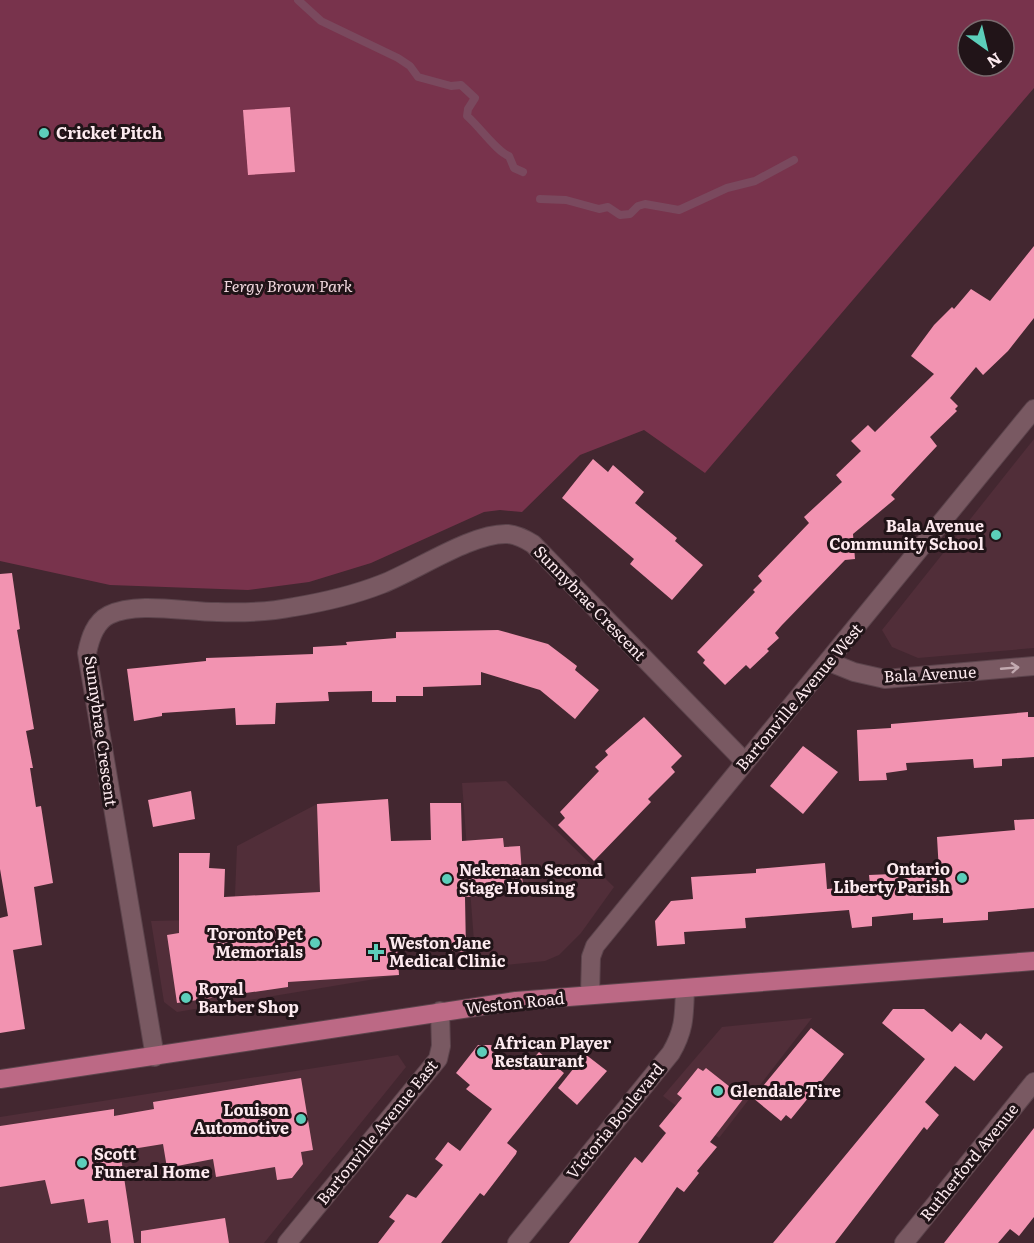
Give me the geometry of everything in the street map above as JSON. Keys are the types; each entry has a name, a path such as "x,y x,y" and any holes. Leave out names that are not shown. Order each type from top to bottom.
{"main road":[{"name":"Weston Road","path":"0,1079 155,1057 440,1011 590,995 1034,961"}],"street":[{"name":"Bartonville Avenue West","path":"590,995 591,957 595,946 1034,409"},
{"name":"Sunnybrae Crescent","path":"155,1057 87,652 90,638 108,616 127,608 248,612 338,599 384,583 475,541 506,534 519,536 533,544 746,762"},
{"name":"Bala Avenue","path":"829,662 854,672 885,679 1034,666"},
{"name":"Victoria Boulevard","path":"517,1243 671,1053 682,1035 685,988"},
{"name":"Bartonville Avenue East","path":"287,1243 438,1059 441,1046 440,1011"},
{"name":"Rutherford Avenue","path":"904,1243 1034,1082"}],"shaded area":[{"name":"Bala Avenue Community School","path":"1034,439 1034,648 918,658 892,647 882,630"},
{"path":"506,781 614,887 581,933 559,955 545,961 476,968 462,783"},
{"path":"388,799 399,975 177,1012 164,1002 151,921 234,919 237,846 317,804"},
{"path":"812,1018 719,1138 663,1096 722,1027"},
{"path":"398,1055 406,1067 264,1243 0,1243 0,1117"}],"green space":[{"name":"Fergy Brown Park","path":"0,0 1034,0 1034,88 705,473 644,430 580,455 522,512 500,510 484,512 371,563 309,582 248,590 110,585 0,561"}],"building":[{"path":"290,107 295,172 248,175 243,110"},
{"path":"1034,246 1034,318 1008,351 983,375 976,367 950,398 958,406 955,409 957,411 930,437 937,446 891,495 895,499 853,534 855,559 845,560 775,633 779,638 767,649 769,651 750,669 746,665 725,685 703,663 705,660 697,652 755,592 753,590 762,581 758,576 809,523 804,517 842,482 836,475 861,451 851,441 868,425 875,432 934,374 911,356 934,325 952,307 954,309 971,289 990,301"},
{"path":"593,459 608,472 613,465 644,492 635,503 677,538 675,541 703,565 672,600 630,564 634,559 562,498"},
{"path":"12,573 20,629 17,630 34,729 26,731 33,768 30,768 36,807 41,806 53,883 34,887 42,945 13,950 25,1029 0,1033 0,918 8,916 0,869 0,574"},
{"path":"498,630 548,644 577,666 575,670 599,690 575,719 540,690 481,672 481,685 423,687 423,696 396,696 396,702 372,702 372,691 328,692 329,701 276,703 275,724 236,725 235,708 162,713 162,716 134,721 127,669 206,661 206,658 313,654 313,647 396,638 396,632"},
{"path":"1028,712 1028,717 1034,717 1034,757 1002,759 1002,766 974,768 973,759 906,763 907,770 886,773 887,780 859,781 857,730 891,728 891,724"},
{"path":"644,717 682,756 671,767 675,772 648,799 651,802 594,861 558,825 565,818 560,812 599,771 595,767 608,755 605,751"},
{"path":"803,746 838,772 803,814 770,786"},
{"path":"191,791 195,819 153,827 148,800"},
{"path":"388,799 391,841 431,840 430,803 461,803 462,841 503,838 504,847 520,846 523,888 518,888 519,894 465,897 466,952 397,947 399,975 288,982 288,987 177,1003 167,935 179,933 179,853 210,853 209,868 225,869 224,897 320,892 317,804"},
{"path":"1034,819 1034,908 988,912 988,920 943,923 943,918 913,920 913,913 872,917 872,926 852,928 849,910 745,918 746,928 684,932 685,944 657,946 655,921 671,901 693,899 691,877 756,873 756,869 825,863 827,889 870,885 869,875 939,872 937,837 1015,830 1014,820"},
{"path":"893,1009 924,1009 952,1032 960,1023 981,1040 986,1033 1003,1047 974,1081 955,1066 925,1102 939,1115 927,1130 924,1127 835,1243 773,1243 925,1059 882,1023"},
{"path":"811,1028 844,1054 791,1119 786,1115 781,1121 753,1098"},
{"path":"478,1045 491,1045 515,1064 524,1053 532,1060 539,1052 564,1073 507,1143 517,1151 516,1154 484,1196 480,1193 441,1243 378,1243 395,1221 389,1217 407,1194 416,1198 443,1165 435,1159 448,1142 460,1151 492,1109 466,1089 470,1085 456,1073"},
{"path":"585,1054 607,1071 577,1105 558,1088"},
{"path":"698,1068 703,1071 706,1068 744,1098 710,1142 717,1147 697,1171 699,1173 684,1192 677,1187 638,1243 569,1243 635,1157 642,1163 666,1133 659,1126 682,1098 677,1094"},
{"path":"301,1078 313,1150 301,1152 303,1164 292,1178 277,1180 275,1167 216,1177 213,1159 167,1168 163,1144 120,1151 134,1243 111,1243 108,1220 88,1223 84,1199 51,1204 45,1180 0,1187 0,1126 114,1109 114,1116 154,1109 153,1102"},
{"path":"1034,1128 1034,1217 1019,1236 1010,1229 998,1243 944,1243"},
{"path":"225,1218 229,1243 141,1243 141,1231"}],"waterway":[{"path":"298,0 321,21 398,58 410,66 418,77 451,86 461,85 475,98 468,109 467,116 504,154 509,156 514,168 523,172"},
{"path":"540,199 566,200 599,209 608,207 620,215 630,214 638,206 645,204 679,210 727,188 755,181 794,160"}],"place":[{"name":"Cricket Pitch","path":"44,133"},
{"name":"Bala Avenue Community School","path":"996,535"},
{"name":"Ontario Liberty Parish","path":"962,878"},
{"name":"Nekenaan Second Stage Housing","path":"447,879"},
{"name":"Toronto Pet Memorials","path":"315,943"},
{"name":"Weston Jane Medical Clinic","path":"376,952"},
{"name":"Royal Barber Shop","path":"186,998"},
{"name":"African Player Restaurant","path":"482,1052"},
{"name":"Glendale Tire","path":"718,1091"},
{"name":"Louison Automotive","path":"301,1119"},
{"name":"Scott Funeral Home","path":"82,1163"}]}
